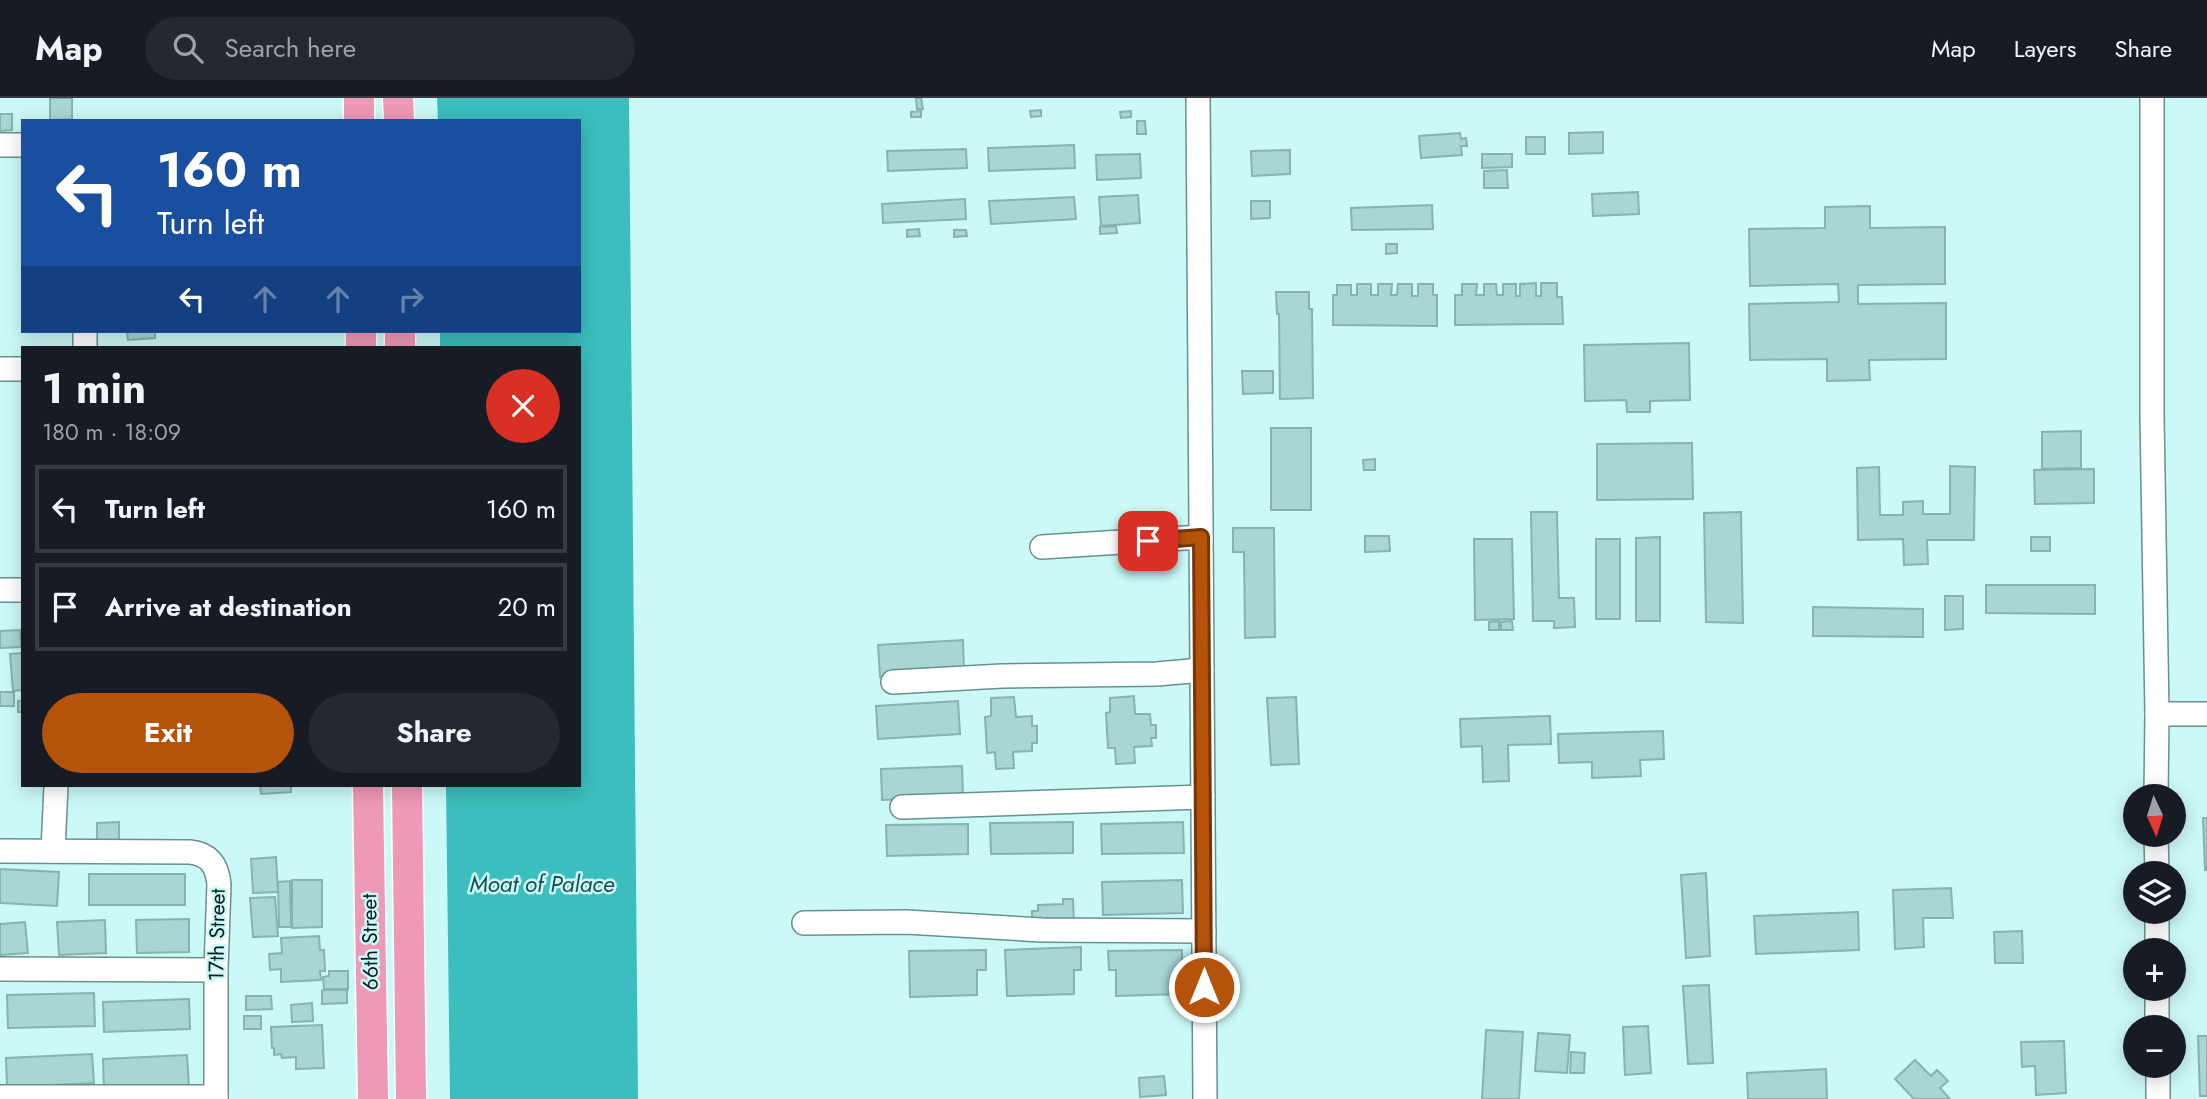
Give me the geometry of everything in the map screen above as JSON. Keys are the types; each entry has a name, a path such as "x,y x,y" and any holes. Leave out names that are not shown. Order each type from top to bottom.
{"main road":[{"path":"359,98 359,119"},
{"path":"398,98 399,119"},
{"name":"66th Street","path":"368,787 373,1099"},
{"name":"66th Street","path":"407,787 411,1099"}],"street":[{"path":"1198,98 1205,1099"},
{"path":"2152,98 2156,784"},
{"path":"0,145 21,145"},
{"path":"0,369 21,369"},
{"path":"1042,547 1201,537"},
{"path":"0,590 21,590"},
{"path":"893,682 1002,676 1157,674 1202,670"},
{"path":"2157,714 2207,714"},
{"path":"53,850 56,787"},
{"path":"902,807 1203,797"},
{"name":"17th Street","path":"0,850 190,852 205,855 213,863 219,884 216,1098"},
{"path":"804,923 906,922 1042,930 1204,931"},
{"path":"0,969 216,970"},
{"path":"2158,1078 2158,1099"},
{"path":"0,1097 216,1098"}],"water":[{"name":"Moat of Palace","path":"437,98 629,98 638,1099 450,1099 446,787 581,787 581,346 440,346 440,333 581,333 581,119 438,119"}],"building":[{"path":"50,98 72,98 72,119 50,119"},
{"path":"916,98 921,98 923,109 917,109"},
{"path":"1041,110 1041,116 1031,117 1030,111"},
{"path":"921,111 921,117 911,117 911,112"},
{"path":"1131,111 1131,117 1121,118 1120,112"},
{"path":"0,114 12,114 12,130 0,131"},
{"path":"1137,121 1145,121 1146,134 1137,134"},
{"path":"1603,132 1603,153 1569,154 1569,133"},
{"path":"1460,133 1461,139 1466,138 1467,146 1461,146 1462,155 1421,158 1419,136"},
{"path":"1526,137 1545,137 1545,154 1526,154"},
{"path":"1074,145 1075,168 989,171 988,148"},
{"path":"966,149 967,168 888,171 887,151"},
{"path":"1290,150 1290,174 1252,176 1251,151"},
{"path":"1140,154 1141,178 1097,180 1096,155"},
{"path":"1482,154 1512,154 1512,167 1482,168"},
{"path":"1507,170 1508,188 1484,188 1484,171"},
{"path":"1638,192 1639,214 1593,216 1592,194"},
{"path":"1138,195 1140,223 1101,226 1099,197"},
{"path":"1074,197 1076,219 991,224 989,201"},
{"path":"965,199 966,219 883,223 882,204"},
{"path":"1251,201 1270,201 1270,218 1251,219"},
{"path":"1432,205 1433,229 1352,230 1351,208"},
{"path":"1870,206 1870,228 1945,227 1945,284 1858,285 1858,304 1946,303 1946,359 1869,360 1870,380 1827,381 1827,359 1750,360 1749,304 1839,302 1838,284 1750,286 1749,229 1825,228 1825,207"},
{"path":"1116,226 1117,233 1100,234 1100,227"},
{"path":"919,229 920,236 907,237 907,230"},
{"path":"954,230 966,230 967,236 954,237"},
{"path":"1386,244 1397,244 1397,253 1386,254"},
{"path":"1536,283 1536,296 1541,296 1541,283 1557,283 1557,297 1562,297 1563,324 1455,325 1455,295 1462,295 1462,284 1477,284 1476,295 1484,295 1484,284 1496,284 1497,295 1503,295 1503,284 1516,284 1516,296 1520,296 1520,284"},
{"path":"1357,284 1371,284 1371,295 1378,295 1378,284 1392,284 1391,295 1397,295 1398,284 1412,284 1412,296 1418,296 1418,284 1433,284 1433,295 1437,295 1437,326 1333,325 1333,295 1337,295 1337,285 1351,285 1351,295 1357,295"},
{"path":"1276,292 1309,292 1309,309 1312,309 1313,398 1280,399 1279,314"},
{"path":"127,333 155,333 155,338 128,340"},
{"path":"1689,343 1690,400 1650,401 1650,412 1627,412 1626,400 1585,401 1584,345"},
{"path":"1242,371 1273,371 1273,393 1243,394"},
{"path":"1271,428 1311,428 1311,510 1271,510"},
{"path":"2081,431 2081,468 2042,469 2042,432"},
{"path":"1692,443 1693,499 1597,500 1597,444"},
{"path":"1375,459 1375,470 1364,470 1363,460"},
{"path":"1950,466 1975,467 1974,540 1927,540 1928,564 1904,565 1903,539 1858,540 1857,468 1879,467 1880,515 1903,515 1903,502 1923,501 1923,514 1950,514"},
{"path":"2094,469 2094,503 2035,504 2034,470"},
{"path":"1531,512 1557,512 1559,598 1574,598 1575,627 1554,628 1554,621 1533,621"},
{"path":"1741,512 1743,623 1706,622 1704,513"},
{"path":"1233,528 1274,528 1275,637 1245,638 1244,552 1233,552"},
{"path":"1365,536 1389,536 1390,551 1365,552"},
{"path":"1660,537 1660,621 1636,621 1636,538"},
{"path":"2031,537 2050,537 2050,551 2031,551"},
{"path":"1474,539 1512,539 1514,619 1475,620"},
{"path":"1596,539 1620,539 1620,619 1596,619"},
{"path":"1986,585 2095,585 2095,614 1986,613"},
{"path":"1945,596 1963,596 1963,629 1945,630"},
{"path":"1813,607 1923,609 1923,637 1813,636"},
{"path":"1499,621 1499,630 1489,630 1489,622"},
{"path":"1512,621 1513,630 1501,630 1501,622"},
{"path":"20,630 21,647 0,648 0,631"},
{"path":"963,640 964,672 880,677 878,645"},
{"path":"21,653 21,690 13,691 10,654"},
{"path":"0,692 14,692 14,706 0,706"},
{"path":"1134,696 1135,714 1150,714 1151,725 1156,725 1156,738 1151,738 1152,746 1134,747 1135,763 1116,764 1115,748 1108,748 1106,713 1110,712 1110,698"},
{"path":"1014,697 1016,717 1032,716 1032,726 1037,726 1037,743 1032,743 1032,751 1013,752 1014,768 996,769 995,752 987,753 985,717 991,716 991,698"},
{"path":"1296,697 1299,764 1271,765 1267,698"},
{"path":"18,701 21,701 21,712 18,712"},
{"path":"958,701 960,734 878,739 876,706"},
{"path":"1550,716 1551,744 1508,745 1509,781 1483,782 1482,746 1461,747 1460,719"},
{"path":"1663,731 1664,759 1640,760 1641,776 1592,778 1592,762 1559,763 1558,734"},
{"path":"962,766 963,797 882,800 881,769"},
{"path":"260,787 291,787 291,792 261,794"},
{"path":"2203,818 2207,818 2207,870 2205,870"},
{"path":"119,822 119,842 97,843 97,823"},
{"path":"1073,822 1073,853 991,854 990,823"},
{"path":"1183,822 1184,853 1102,854 1101,824"},
{"path":"968,824 968,854 887,856 886,825"},
{"path":"276,857 278,892 253,893 251,859"},
{"path":"0,869 59,872 57,906 0,903"},
{"path":"1706,873 1710,956 1686,958 1681,875"},
{"path":"89,874 185,874 185,905 89,905"},
{"path":"292,880 322,880 322,927 292,928"},
{"path":"1182,880 1183,913 1103,915 1102,882"},
{"path":"290,881 291,927 279,927 278,882"},
{"path":"1951,888 1953,918 1923,918 1924,947 1895,949 1893,890"},
{"path":"275,897 278,936 253,937 250,898"},
{"path":"1063,899 1073,899 1074,926 1032,922 1032,911 1038,911 1038,905 1063,904"},
{"path":"1858,912 1859,950 1756,954 1754,916"},
{"path":"189,919 189,952 137,953 136,920"},
{"path":"105,920 106,953 59,955 57,922"},
{"path":"25,922 28,953 0,955 0,924"},
{"path":"2022,931 2023,963 1995,963 1994,932"},
{"path":"319,936 320,950 324,950 325,971 320,971 321,980 281,982 281,969 270,970 269,954 282,953 281,938"},
{"path":"1081,947 1081,970 1074,970 1074,994 1007,996 1005,950"},
{"path":"986,950 986,970 977,970 977,995 910,997 909,951"},
{"path":"1182,950 1182,994 1116,996 1116,970 1109,970 1108,951"},
{"path":"329,971 348,971 348,989 324,989 323,977 329,976"},
{"path":"1709,985 1713,1063 1688,1064 1683,986"},
{"path":"322,990 347,990 347,1003 322,1004"},
{"path":"94,993 95,1026 8,1028 7,995"},
{"path":"246,996 271,996 272,1009 246,1010"},
{"path":"189,999 190,1029 104,1032 103,1002"},
{"path":"312,1003 313,1021 292,1022 291,1005"},
{"path":"244,1016 261,1016 261,1029 244,1029"},
{"path":"322,1025 324,1068 296,1069 296,1057 282,1058 281,1054 274,1055 271,1027"},
{"path":"1648,1026 1651,1073 1625,1075 1623,1027"},
{"path":"1486,1030 1523,1032 1519,1099 1482,1099"},
{"path":"1538,1033 1570,1035 1567,1073 1535,1071"},
{"path":"2198,1036 2207,1036 2207,1096 2200,1096"},
{"path":"2064,1041 2066,1093 2036,1095 2035,1066 2022,1067 2021,1042"},
{"path":"1571,1052 1585,1053 1584,1073 1570,1073"},
{"path":"92,1054 94,1083 7,1087 6,1058"},
{"path":"187,1055 189,1086 104,1091 103,1059"},
{"path":"1915,1060 1931,1076 1937,1070 1948,1081 1940,1088 1950,1099 1914,1099 1895,1079"},
{"path":"1826,1069 1827,1099 1748,1099 1747,1073"},
{"path":"1164,1076 1166,1095 1140,1097 1139,1078"}],"route":[{"path":"1148,541 1201,537 1204,987"}]}
